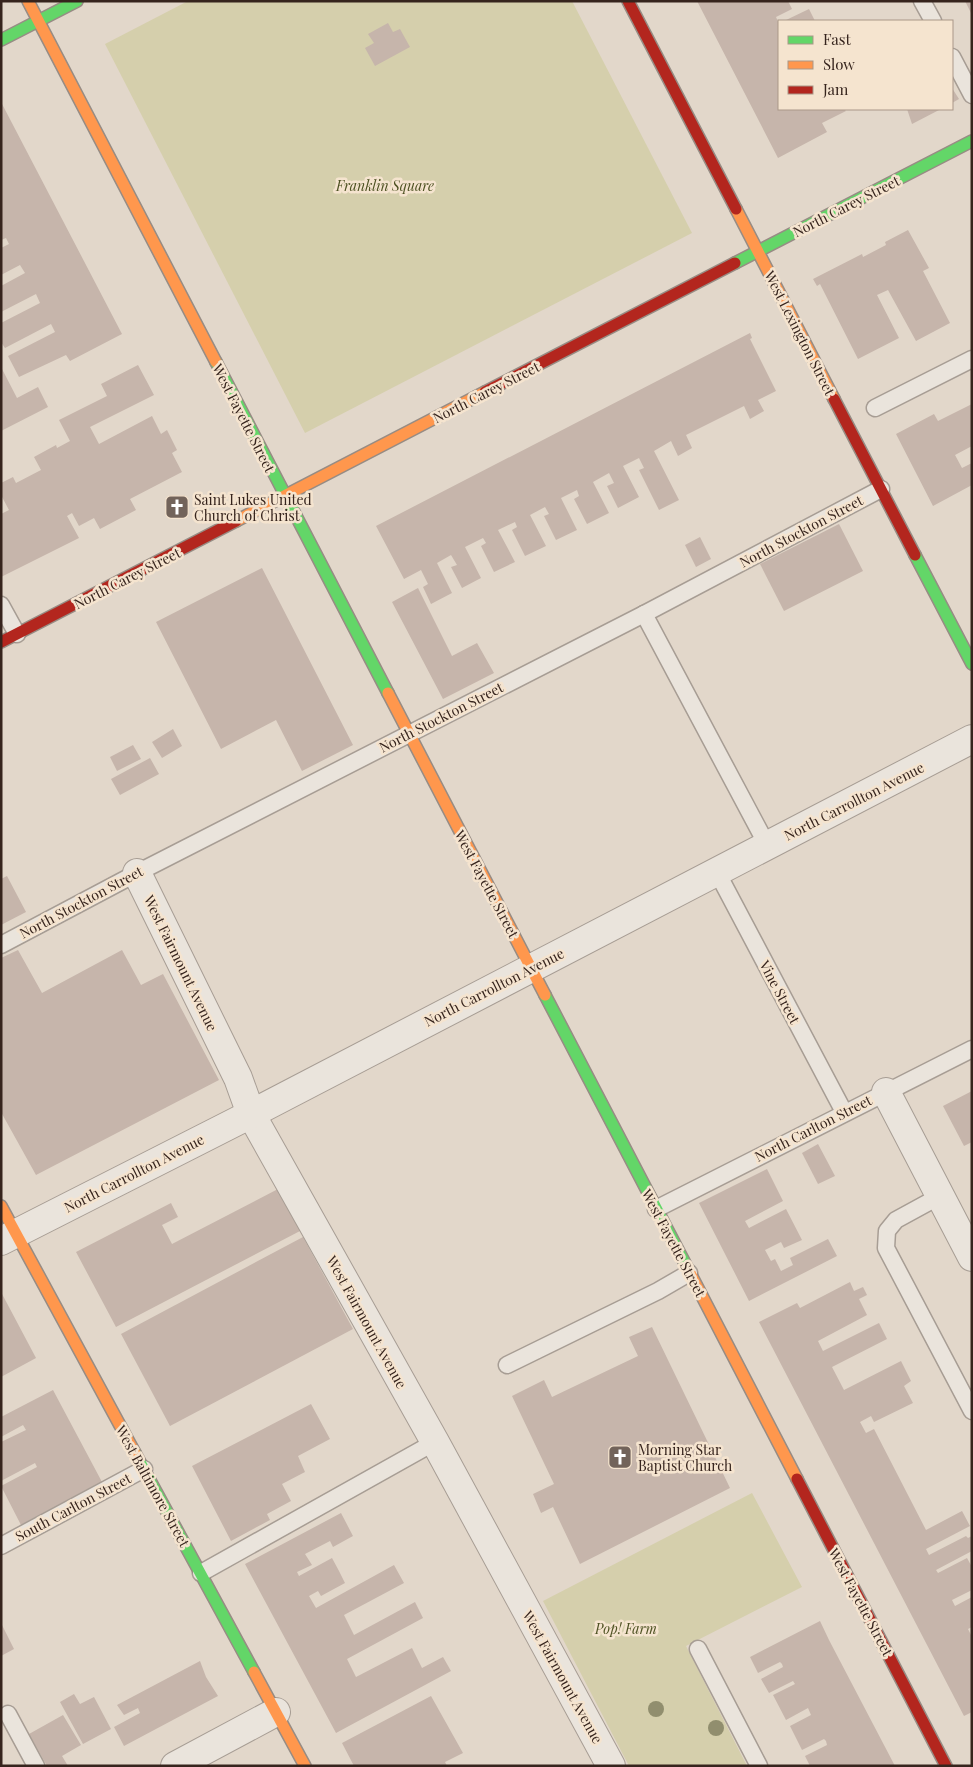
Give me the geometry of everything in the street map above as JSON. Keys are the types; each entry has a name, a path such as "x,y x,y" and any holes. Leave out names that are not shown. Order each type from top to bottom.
{"street":[{"name":"West Fayette Street","path":"28,1 946,1766"},
{"path":"1,40 77,1"},
{"name":"West Lexington Street","path":"628,1 972,664"},
{"name":"North Carey Street","path":"1,642 972,141"},
{"name":"North Carrollton Avenue","path":"9,1237 251,1114 972,739"},
{"name":"West Fairmount Avenue","path":"137,873 238,1078 251,1114 435,1442 611,1766"},
{"path":"886,1092 972,1257"},
{"name":"West Baltimore Street","path":"1,1206 9,1237 144,1469 305,1766"},
{"path":"175,1766 276,1712"}],"lane":[{"path":"922,1 932,20"},
{"path":"953,59 972,95"},
{"path":"875,408 972,359"},
{"name":"North Stockton Street","path":"1,944 408,733 644,614 881,489"},
{"path":"1,605 17,634"},
{"path":"644,614 767,845"},
{"name":"Vine Street","path":"716,872 844,1112"},
{"name":"North Carlton Street","path":"656,1209 844,1112 972,1049"},
{"path":"940,1196 896,1220 887,1232 886,1248 972,1411"},
{"path":"506,1365 658,1291 689,1273"},
{"path":"201,1573 435,1442"},
{"name":"South Carlton Street","path":"1,1546 144,1469"},
{"path":"698,1649 758,1766"},
{"path":"8,1714 36,1766"}],"green space":[{"name":"Franklin Square","path":"188,1 572,1 692,233 305,433 105,44"},
{"name":"Pop! Farm","path":"752,1493 802,1587 686,1646 747,1766 629,1766 543,1601"}],"building":[{"path":"697,1 788,1 792,9 776,17 778,22 778,110 846,111 822,123 827,132 778,158"},
{"path":"965,1 972,1 972,15"},
{"path":"809,9 814,20 786,20"},
{"path":"388,23 393,32 400,29 410,47 375,66 365,48 374,43 368,34"},
{"path":"953,90 959,99 953,102"},
{"path":"1,102 122,334 70,361 66,355 19,377 8,356 55,332 51,324 5,348 1,342 1,323 40,303 36,294 1,312 1,286 25,273 20,265 1,275 1,248 9,244 6,238 1,240"},
{"path":"907,110 939,110 912,124"},
{"path":"908,230 929,268 923,271 950,323 916,341 888,290 877,295 899,338 858,359 820,284 817,286 813,279 862,254 863,257 886,245 885,242"},
{"path":"750,333 752,338 750,339 776,391 758,400 764,411 750,419 744,406 686,435 692,448 678,456 671,441 654,451 679,500 659,510 639,470 644,468 639,458 623,466 639,497 618,508 607,486 614,483 609,473 593,482 609,513 587,524 574,499 579,496 577,490 561,498 577,530 556,540 544,516 549,514 545,507 530,515 546,546 525,556 512,530 517,527 515,522 498,530 515,562 494,572 481,546 486,543 483,538 465,547 481,578 462,588 451,567 457,565 451,555 437,563 452,593 431,604 423,587 428,584 421,570 404,579 376,526"},
{"path":"138,365 154,395 90,427 99,444 152,416 161,434 167,430 177,450 172,453 182,472 130,499 136,510 100,529 94,518 79,526 72,513 67,516 79,538 1,577 1,514 9,510 1,495 1,483 13,477 16,483 41,470 34,457 56,445 57,448 70,441 59,420 107,396 101,384"},
{"path":"1,367 17,398 38,387 48,407 1,431"},
{"path":"972,404 972,446 955,455 962,468 972,463 972,485 933,506 896,434 934,414 938,421"},
{"path":"839,524 863,571 784,611 760,564"},
{"path":"700,537 711,559 696,567 685,545"},
{"path":"262,568 353,745 302,771 276,720 221,749 156,622"},
{"path":"418,588 452,656 477,643 494,673 443,699 392,602"},
{"path":"173,729 182,746 162,758 152,742"},
{"path":"133,745 141,759 117,771 110,757"},
{"path":"150,758 159,774 120,795 111,779"},
{"path":"7,876 26,912 1,925 1,879"},
{"path":"18,950 42,993 122,950 141,985 163,974 219,1080 36,1175 1,1112 1,958"},
{"path":"972,1091 972,1142 964,1146 943,1106"},
{"path":"818,1144 835,1176 818,1184 802,1153"},
{"path":"767,1169 783,1201 745,1221 749,1228 786,1209 802,1240 784,1248 781,1242 765,1250 771,1261 775,1259 781,1271 793,1265 790,1258 828,1239 837,1256 749,1301 699,1203"},
{"path":"278,1189 300,1231 116,1327 76,1252 171,1203 178,1217 162,1225 172,1244"},
{"path":"303,1237 353,1329 170,1426 121,1334"},
{"path":"850,1282 854,1291 863,1287 867,1295 859,1299 867,1315 818,1341 823,1351 879,1323 887,1339 832,1367 844,1390 901,1361 911,1381 904,1386 913,1403 874,1422 871,1416 860,1422 866,1433 874,1429 926,1530 962,1511 970,1526 926,1549 929,1555 966,1536 968,1538 972,1536 972,1551 936,1570 938,1573 967,1558 972,1567 972,1590 952,1600 955,1606 972,1597 972,1627 968,1629 972,1637 972,1712 964,1716 759,1322 797,1303 800,1308"},
{"path":"1,1292 36,1358 1,1377"},
{"path":"652,1327 730,1488 580,1564 553,1507 541,1513 533,1494 554,1484 512,1396 544,1380 552,1397 638,1356 629,1337"},
{"path":"53,1390 102,1482 21,1525 1,1486 37,1467 35,1463 1,1481 1,1442 26,1430 23,1425 1,1437 1,1417"},
{"path":"311,1404 330,1439 298,1456 305,1472 282,1484 291,1501 267,1514 270,1520 231,1541 192,1466"},
{"path":"341,1513 353,1536 333,1547 330,1541 305,1554 312,1565 297,1572 299,1576 332,1558 339,1571 345,1583 321,1596 318,1591 309,1596 316,1608 394,1565 404,1583 344,1615 354,1635 415,1602 423,1618 347,1659 356,1677 412,1648 422,1668 443,1657 451,1671 336,1733 245,1564"},
{"path":"820,1621 895,1766 810,1766 805,1756 827,1745 826,1741 824,1739 802,1750 790,1726 811,1715 808,1708 786,1720 773,1695 795,1684 793,1681 769,1693 761,1679 783,1667 782,1664 780,1662 758,1673 750,1657"},
{"path":"1,1623 14,1649 1,1656"},
{"path":"200,1661 206,1677 218,1696 124,1746 114,1727 140,1713 138,1708 124,1715 117,1705"},
{"path":"74,1694 80,1704 94,1697 111,1729 83,1744 60,1702"},
{"path":"431,1696 463,1753 445,1762 447,1766 354,1766 342,1743"},
{"path":"63,1715 81,1745 62,1756 68,1766 47,1766 29,1734"}],"traffic: fast":[{"path":"1,40 77,1"},
{"path":"735,263 972,141"},
{"path":"216,362 388,693"},
{"path":"915,555 972,664"},
{"path":"545,995 689,1271"},
{"path":"135,1453 254,1672"}],"traffic: slow":[{"path":"28,1 216,362"},
{"path":"736,209 834,399"},
{"path":"236,521 485,392"},
{"path":"388,693 545,995"},
{"path":"1,1206 135,1453"},
{"path":"689,1271 797,1479"},
{"path":"254,1672 305,1766"}],"traffic: jam":[{"path":"628,1 736,209"},
{"path":"485,392 735,263"},
{"path":"834,399 915,555"},
{"path":"1,642 236,521"},
{"path":"797,1479 946,1766"}],"place":[{"name":"Saint Lukes United Church of Christ","path":"177,507"},
{"name":"Morning Star Baptist Church","path":"620,1457"}]}
